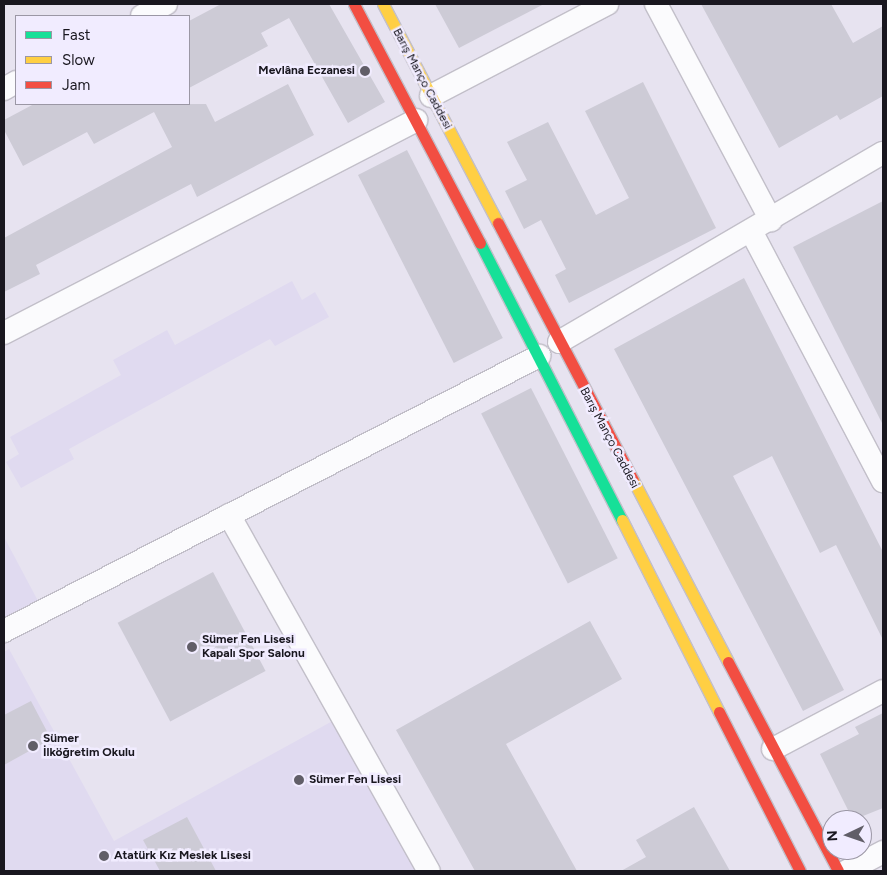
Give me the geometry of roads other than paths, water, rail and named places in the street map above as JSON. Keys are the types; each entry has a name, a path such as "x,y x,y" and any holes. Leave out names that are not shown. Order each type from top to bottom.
{"street":[{"path":"144,15 166,4"},
{"name":"Barış Manço Caddesi","path":"354,4 539,356 800,871"},
{"name":"Barış Manço Caddesi","path":"383,4 838,871"},
{"path":"431,96 607,4"},
{"path":"656,4 771,220"},
{"path":"4,89 15,83"},
{"path":"4,334 416,120"},
{"path":"559,342 883,153"},
{"path":"751,231 883,481"},
{"path":"4,631 539,356"},
{"path":"229,515 429,871"},
{"path":"773,749 883,691"},
{"path":"848,871 883,852"}],"place":[{"name":"Mevlâna Eczanesi","path":"365,71"},
{"name":"Sümer Fen Lisesi Kapalı Spor Salonu","path":"192,647"},
{"name":"Sümer İlköğretim Okulu","path":"33,746"},
{"name":"Sümer Fen Lisesi","path":"299,780"},
{"name":"Atatürk Kız Meslek Lisesi","path":"104,856"}]}
